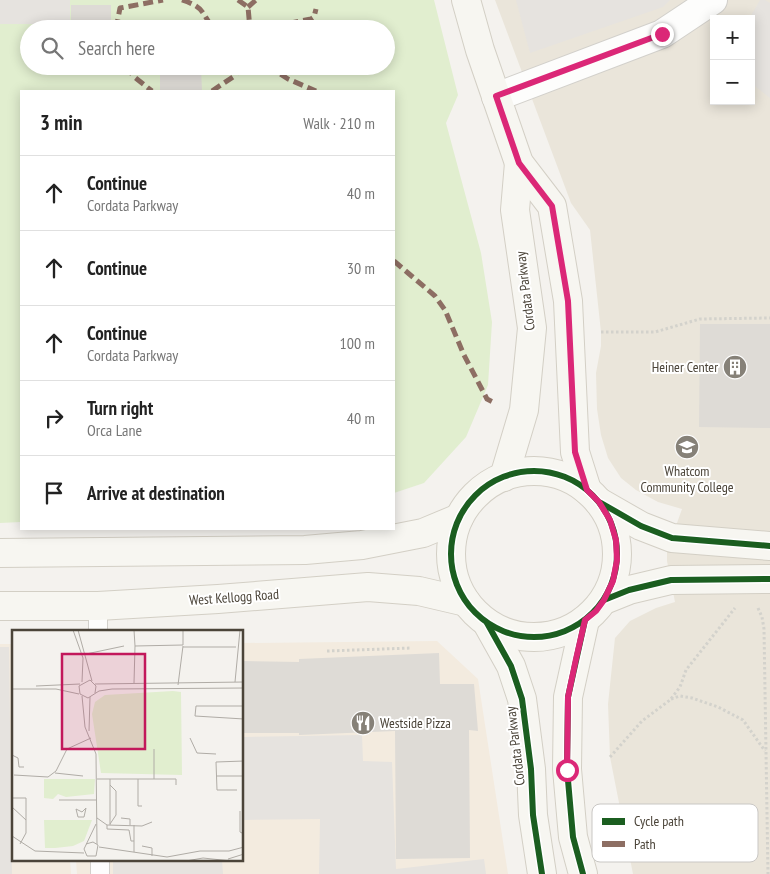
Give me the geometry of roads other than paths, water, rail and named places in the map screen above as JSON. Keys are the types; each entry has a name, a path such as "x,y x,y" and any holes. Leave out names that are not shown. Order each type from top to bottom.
{"street":[{"name":"Cordata Parkway","path":"466,0 480,50 519,163 552,206 568,301 575,452 593,496"},
{"path":"496,96 662,34 713,0"},
{"name":"Cordata Parkway","path":"504,477 524,410 532,328 515,210 519,163"},
{"path":"593,496 610,520 616,540 617,554 613,581 604,600 596,611 585,620 562,633 536,638 510,634 487,623 466,602 456,582 451,561 452,539 459,518 477,494 504,477 525,472 547,472 568,478 641,526 672,538 770,546"},
{"path":"0,553 305,550 362,545 423,533 459,518"},
{"path":"604,600 629,590 671,580 770,578"},
{"name":"West Kellogg Road","path":"0,606 98,619 218,599 368,587 418,591 466,602"},
{"path":"584,874 573,837 567,770 568,697 585,620"},
{"name":"Cordata Parkway","path":"487,623 511,666 522,698 531,770 533,815 542,874"}],"place":[{"name":"Heiner Center","path":"735,367"},
{"name":"Whatcom Community College","path":"687,447"},
{"name":"Westside Pizza","path":"363,723"}]}
